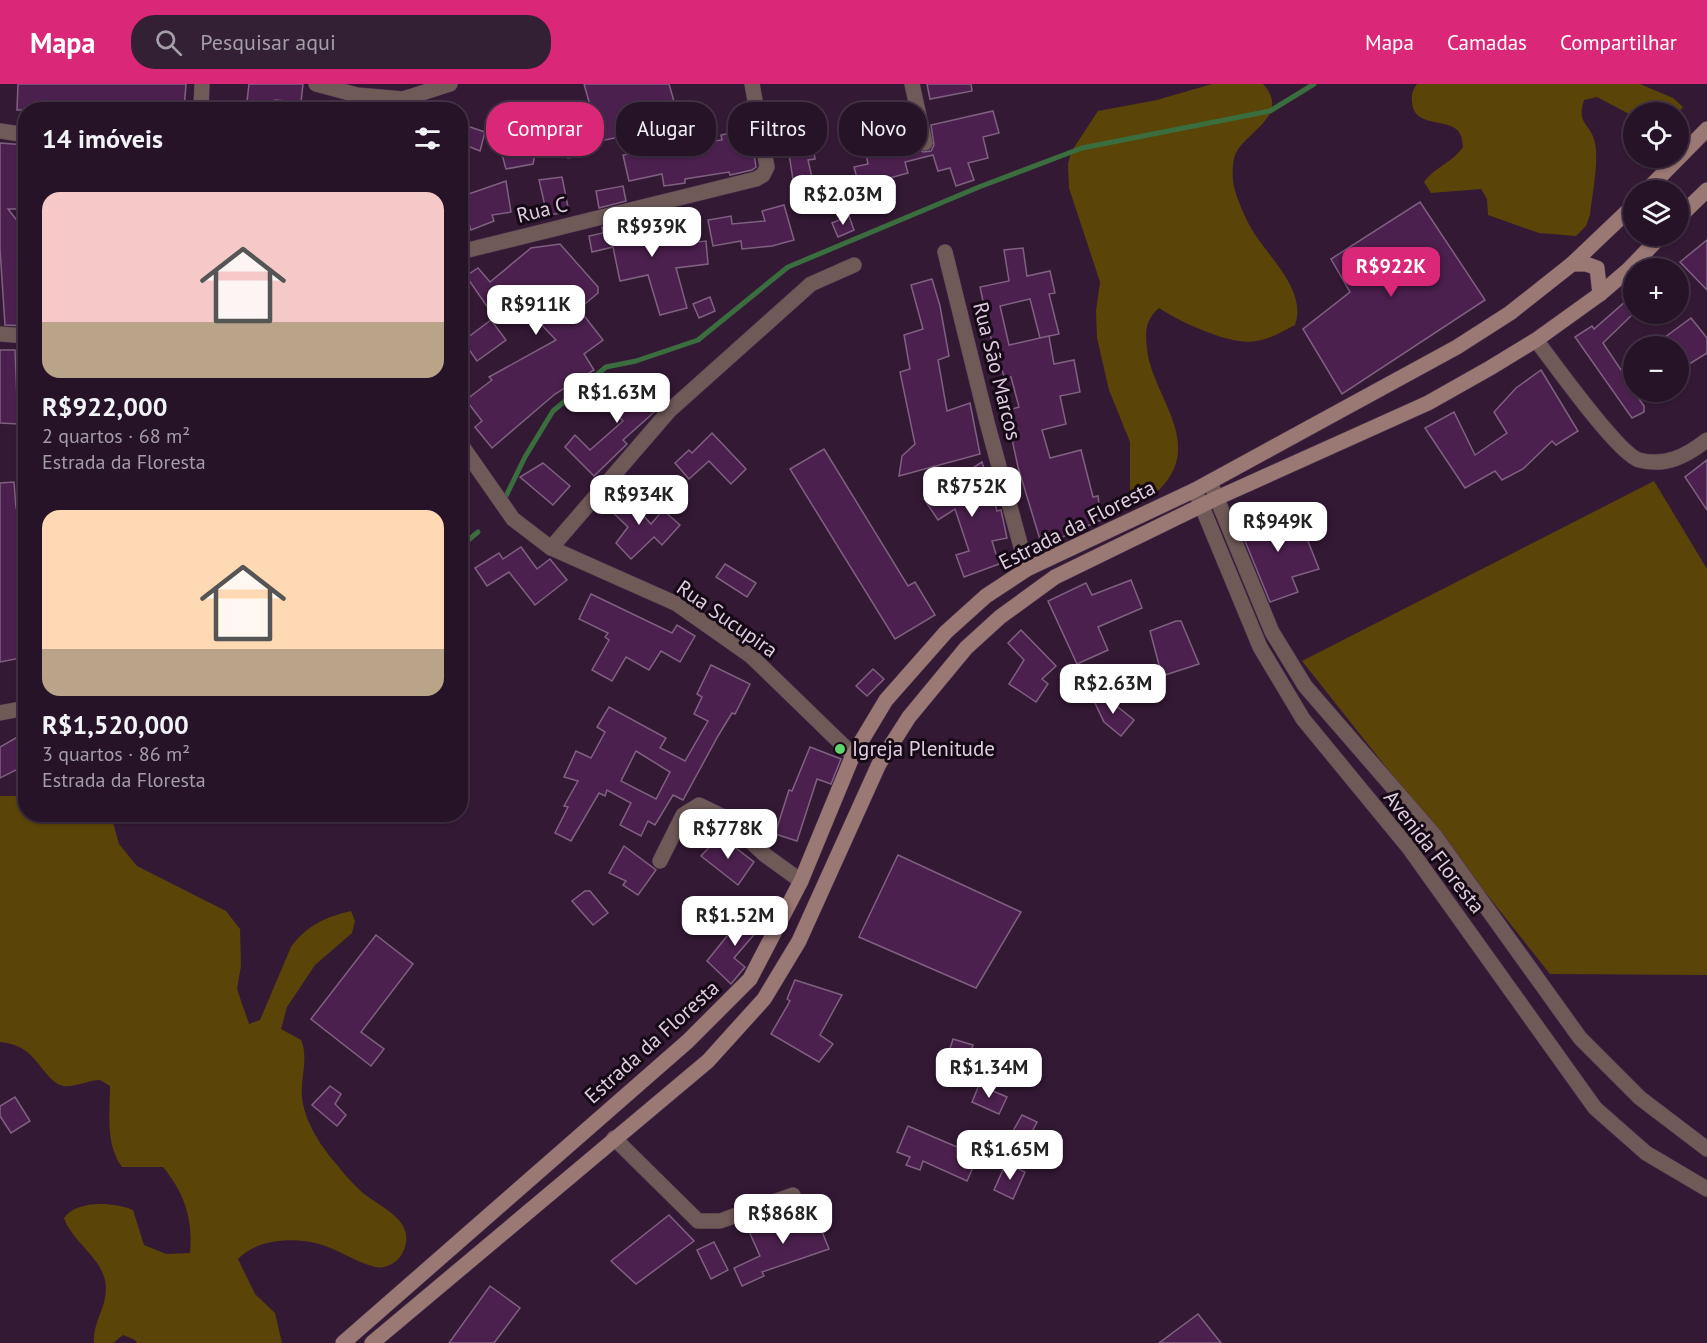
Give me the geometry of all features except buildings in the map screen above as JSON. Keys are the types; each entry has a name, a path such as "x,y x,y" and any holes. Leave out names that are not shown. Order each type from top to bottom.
{"main road":[{"path":"1657,180 1707,129"},
{"path":"1689,207 1707,190"},
{"name":"Estrada da Floresta","path":"343,1343 688,1041 750,980 801,881 853,755 886,700 946,632 987,596 1028,569 1195,490 1457,347 1510,313 1572,264 1623,215"},
{"name":"Estrada da Floresta","path":"372,1343 708,1061 764,999 799,941 879,764 909,717 966,648 1000,616 1055,577 1217,498 1428,404 1536,340 1600,294 1651,246"},
{"path":"1572,264 1586,264 1597,268 1600,294"}],"street":[{"path":"201,102 202,84"},
{"path":"316,84 357,95 404,99 450,84"},
{"name":"Rua C","path":"468,250 756,179 764,175 766,167 752,84"},
{"path":"912,84 916,102"},
{"path":"0,132 18,134"},
{"name":"Rua São Marcos","path":"945,252 988,426 1028,569"},
{"path":"551,548 669,411 811,284 855,265"},
{"path":"0,334 18,335"},
{"path":"1536,340 1616,441 1636,459 1666,463 1691,453 1707,440"},
{"name":"Rua Sucupira","path":"468,454 513,519 551,548 677,604 751,656 853,755"},
{"name":"Avenida Floresta","path":"1210,482 1272,632 1305,686 1435,836 1580,1038 1640,1098 1707,1149"},
{"name":"Avenida Floresta","path":"1195,490 1260,647 1303,719 1409,848 1595,1108 1647,1153 1707,1189"},
{"path":"0,713 18,710"},
{"path":"660,861 683,815 699,805 726,818 765,855 801,881"},
{"path":"614,1138 698,1221 720,1221 793,1195"}],"shaded area":[{"path":"1212,84 1263,84 1270,95 1272,105 1269,114 1235,155 1233,183 1251,228 1292,288 1297,312 1295,325 1266,339 1246,342 1206,332 1159,308 1154,313 1147,327 1147,349 1151,367 1173,420 1178,456 1172,473 1158,491 1151,496 1141,497 1130,493 1130,442 1109,390 1097,338 1096,311 1100,282 1069,188 1068,164 1071,152 1098,111 1157,100"},
{"path":"1417,84 1640,84 1677,102 1623,102 1623,111 1597,97 1584,100 1582,115 1595,143 1596,169 1590,215 1586,226 1576,236 1539,233 1488,215 1487,199 1481,189 1431,193 1424,182 1459,152 1463,144 1461,135 1456,129 1421,118 1417,114 1413,109 1414,88"},
{"path":"1654,481 1707,569 1707,975 1550,974 1302,661"},
{"path":"0,796 18,796 18,822 113,822 119,844 137,866 226,911 240,929 241,966 237,989 249,1024 260,1020 291,947 297,939 318,923 351,911 355,921 352,933 315,965 287,1007 281,1029 301,1040 304,1054 302,1098 315,1135 353,1183 389,1211 402,1225 406,1233 406,1243 402,1254 394,1263 379,1267 360,1262 326,1246 309,1242 276,1241 246,1252 238,1259 255,1294 275,1313 282,1343 137,1343 123,1335 113,1343 94,1343 95,1330 104,1303 105,1278 95,1260 74,1236 64,1218 70,1212 86,1205 106,1204 125,1207 133,1210 144,1245 166,1254 190,1253 189,1218 177,1187 163,1167 122,1167 111,1138 110,1086 100,1080 63,1086 49,1077 23,1049 13,1044 0,1042"}],"waterway":[{"path":"506,496 525,457 553,411 606,367 636,361 698,340 788,267 979,187 1082,148 1270,111 1314,84"},
{"path":"468,540 478,532"}],"place":[{"name":"Igreja Plenitude","path":"840,749"}]}
